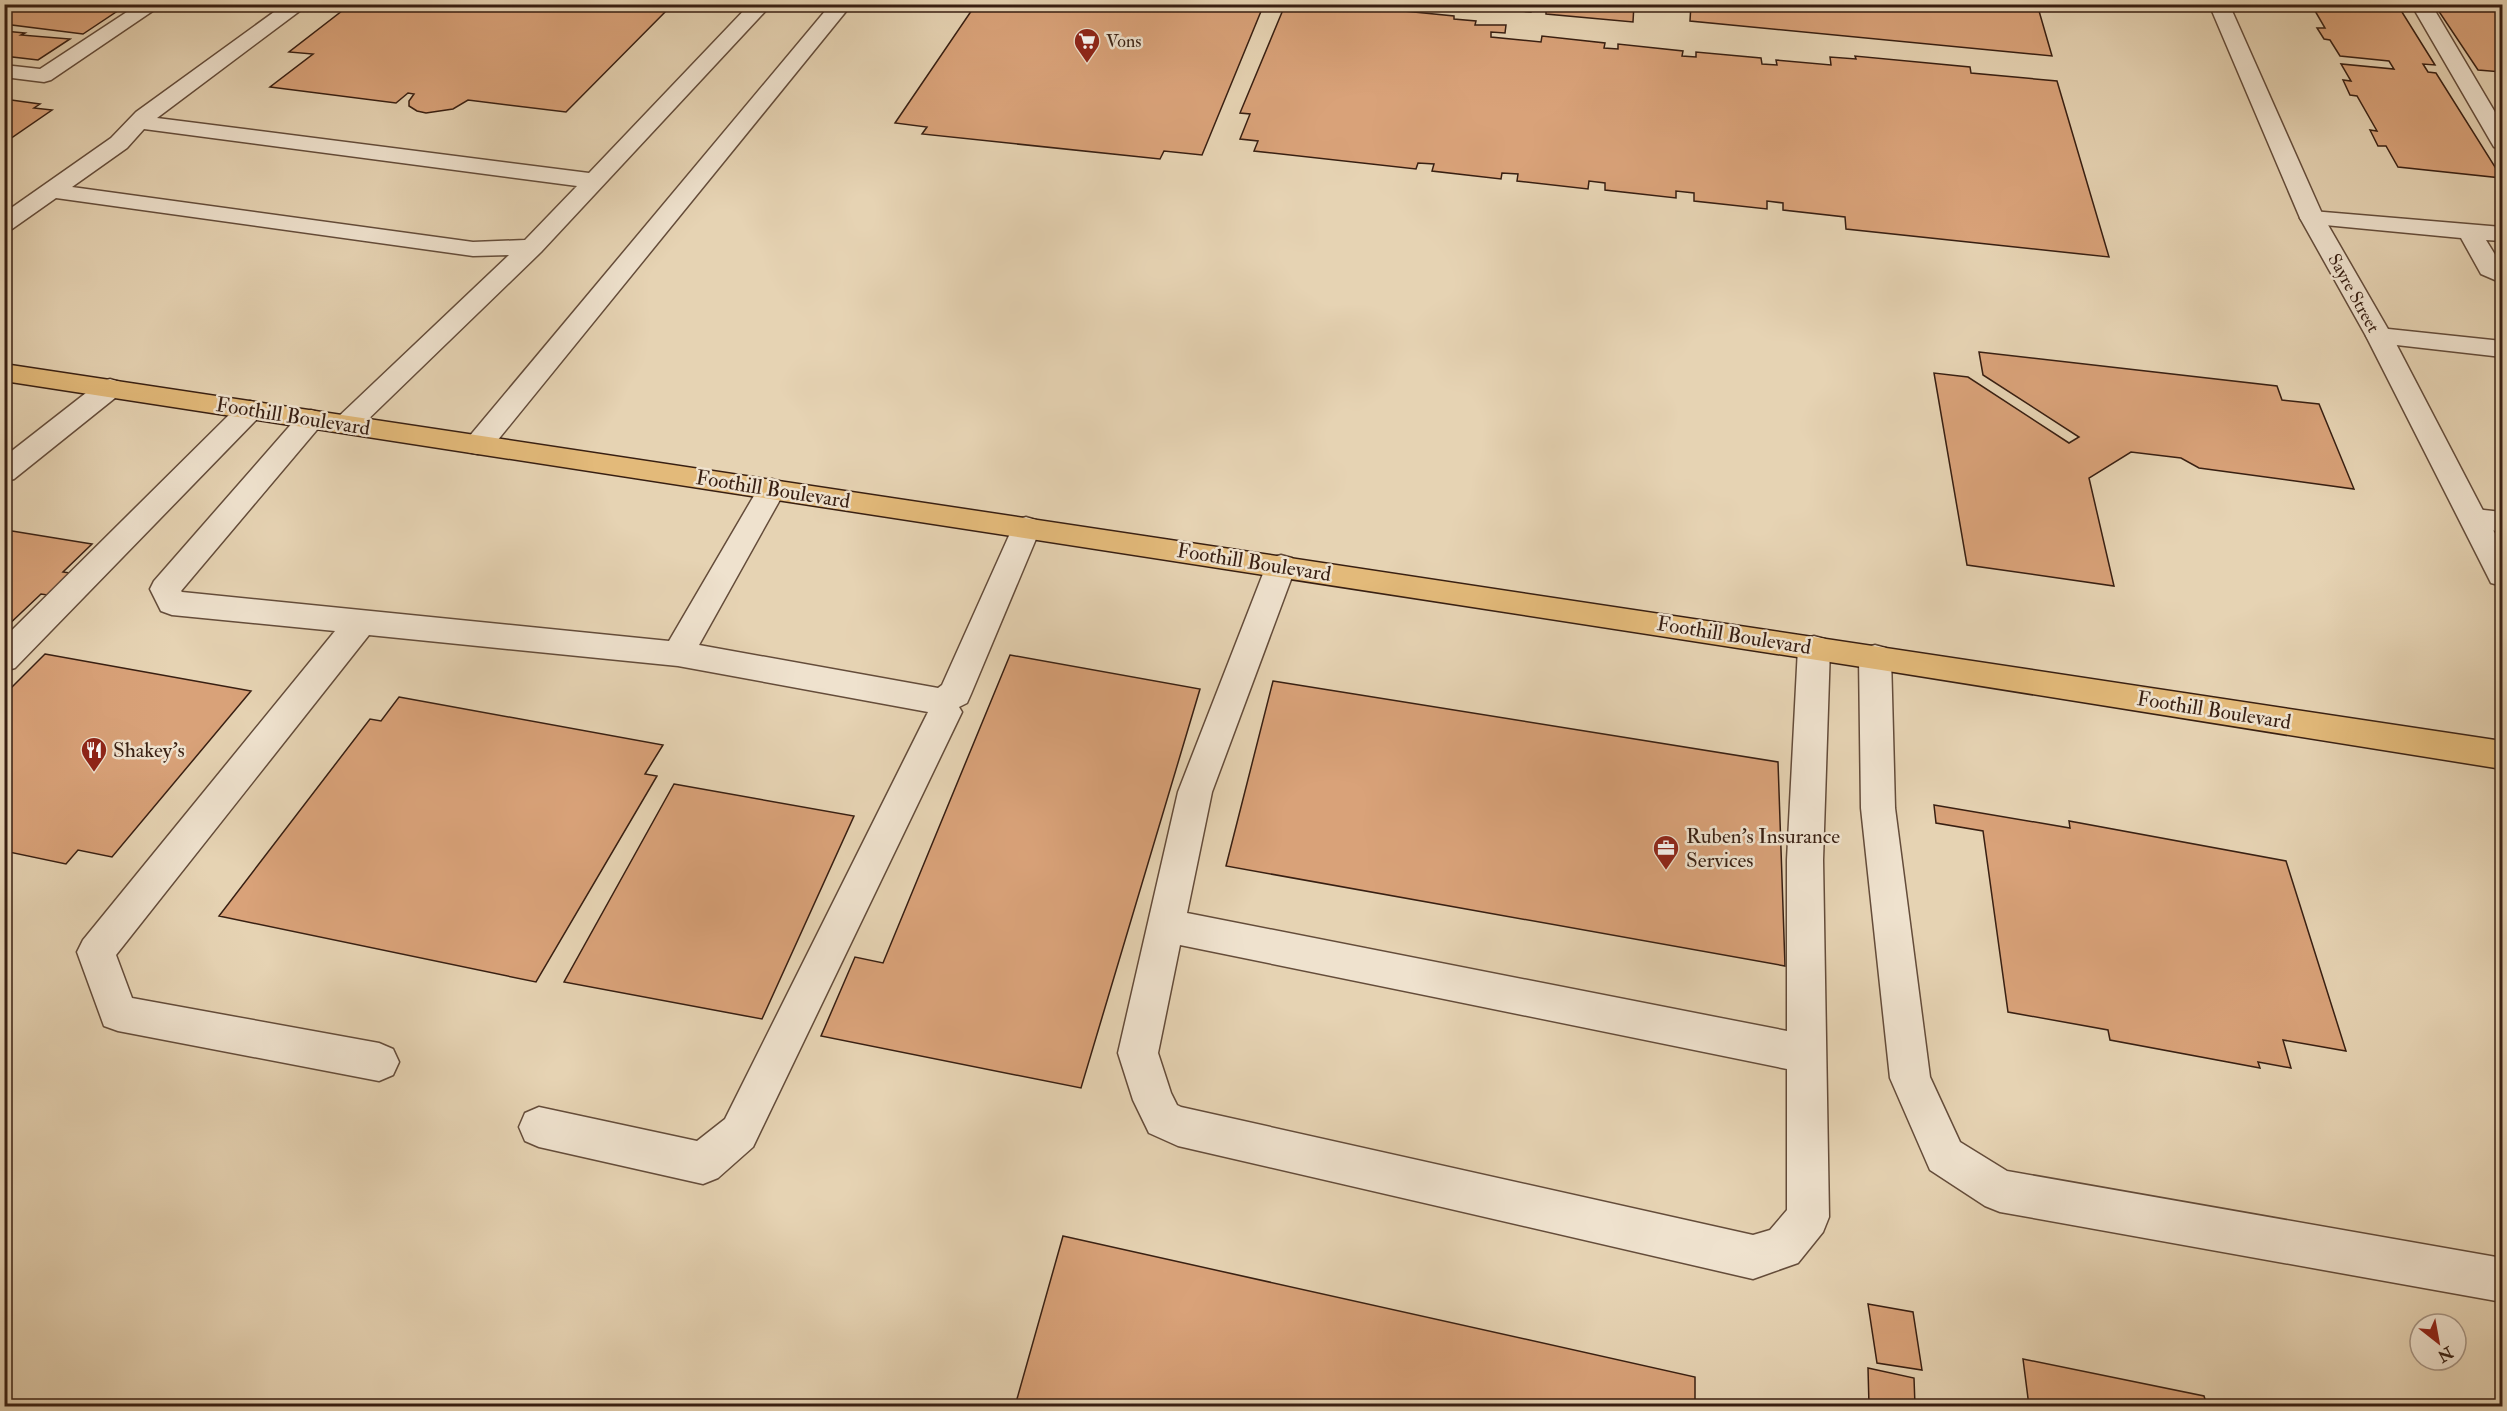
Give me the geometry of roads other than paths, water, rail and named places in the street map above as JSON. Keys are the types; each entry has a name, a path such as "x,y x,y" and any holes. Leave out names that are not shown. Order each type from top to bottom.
{"main road":[{"name":"Foothill Boulevard","path":"4,372 1875,657 2502,755"}],"street":[{"path":"4,71 44,76 153,4"},
{"path":"4,224 119,143 139,122 299,4"},
{"path":"346,424 532,247 762,4"},
{"path":"478,445 842,4"},
{"name":"Sayre Street","path":"2219,4 2312,218 2488,520 2502,575"},
{"path":"2421,4 2502,142"},
{"path":"139,122 595,181"},
{"path":"52,191 473,249 532,247"},
{"path":"2312,218 2502,234"},
{"path":"2469,231 2490,269 2502,276"},
{"path":"2379,336 2502,349"},
{"path":"4,472 110,388"},
{"path":"4,659 250,410"},
{"path":"310,419 165,589 172,603 678,654 940,701 955,693 1026,527"},
{"path":"678,654 772,489"},
{"path":"1281,566 1195,792 1165,925 1138,1053 1153,1100 1163,1119 1178,1126 1753,1257 1783,1248 1808,1217 1805,860 1814,648"},
{"path":"361,621 96,952 118,1013 379,1062"},
{"path":"1875,657 1878,808 1910,1078 1945,1156 2000,1191 2502,1280"},
{"path":"538,1126 703,1163 739,1133 945,712 940,701"},
{"path":"1165,925 1807,1054"}],"place":[{"name":"Vons","path":"1087,64"},
{"name":"Shakey's","path":"94,773"},
{"name":"Ruben's Insurance Services","path":"1666,871"}]}
